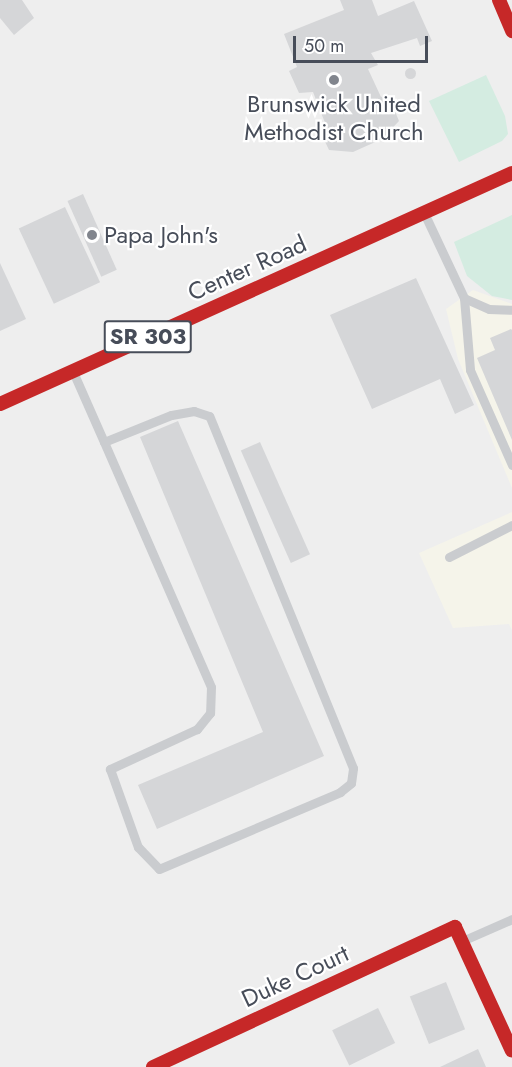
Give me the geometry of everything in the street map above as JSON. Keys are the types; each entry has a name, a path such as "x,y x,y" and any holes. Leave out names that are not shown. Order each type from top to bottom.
{"main road":[{"path":"499,0 512,31"},
{"name":"Center Road","path":"0,404 512,174"},
{"name":"Duke Court","path":"153,1067 455,927 462,941"},
{"path":"462,941 512,1051"}],"lane":[{"path":"424,213 464,298 470,370 512,465"},
{"path":"464,298 489,309 512,310"},
{"path":"73,372 211,687 210,713 197,729 110,769 138,847 159,869 340,792 351,783 353,768 209,416 194,411 171,415 104,442"},
{"path":"449,557 512,525"},
{"path":"462,941 512,919"}],"shaded area":[{"path":"473,290 512,304 512,488 458,359 446,309"},
{"path":"512,512 512,630 509,624 453,628 419,553"}],"green space":[{"path":"486,75 505,116 508,134 502,141 459,162 429,101"},
{"path":"512,215 512,300 492,296 467,276 454,242"}],"building":[{"path":"0,0 22,0 34,18 14,35 0,18"},
{"name":"Brunswick United Methodist Church","path":"340,0 372,0 378,16 414,1 432,41 420,46 417,38 371,53 378,65 368,69 381,97 388,94 399,121 382,139 353,152 329,150 320,131 327,128 313,92 299,93 289,71 297,67 284,34 344,10"},
{"path":"410,68 414,69 414,77 410,78 406,77 405,73 406,69"},
{"name":"Papa John's","path":"83,194 117,270 101,277 67,201"},
{"path":"65,207 100,282 54,304 19,229"},
{"path":"0,263 26,319 0,331"},
{"path":"416,278 474,405 455,414 440,379 372,409 330,315"},
{"path":"511,329 512,440 477,358 495,350 490,338"},
{"path":"178,421 324,756 157,829 138,785 263,732 140,437"},
{"path":"260,442 310,554 291,563 241,451"},
{"path":"446,982 465,1029 429,1044 410,997"},
{"path":"378,1008 395,1043 349,1065 332,1030"},
{"path":"478,1049 486,1067 440,1067"}],"traffic: jam":[{"path":"499,0 512,31"},
{"path":"0,404 512,173"},
{"path":"153,1067 455,927 512,1051"}],"place":[{"name":"Brunswick United Methodist Church","path":"334,80"},
{"name":"Papa John's","path":"92,235"}]}
